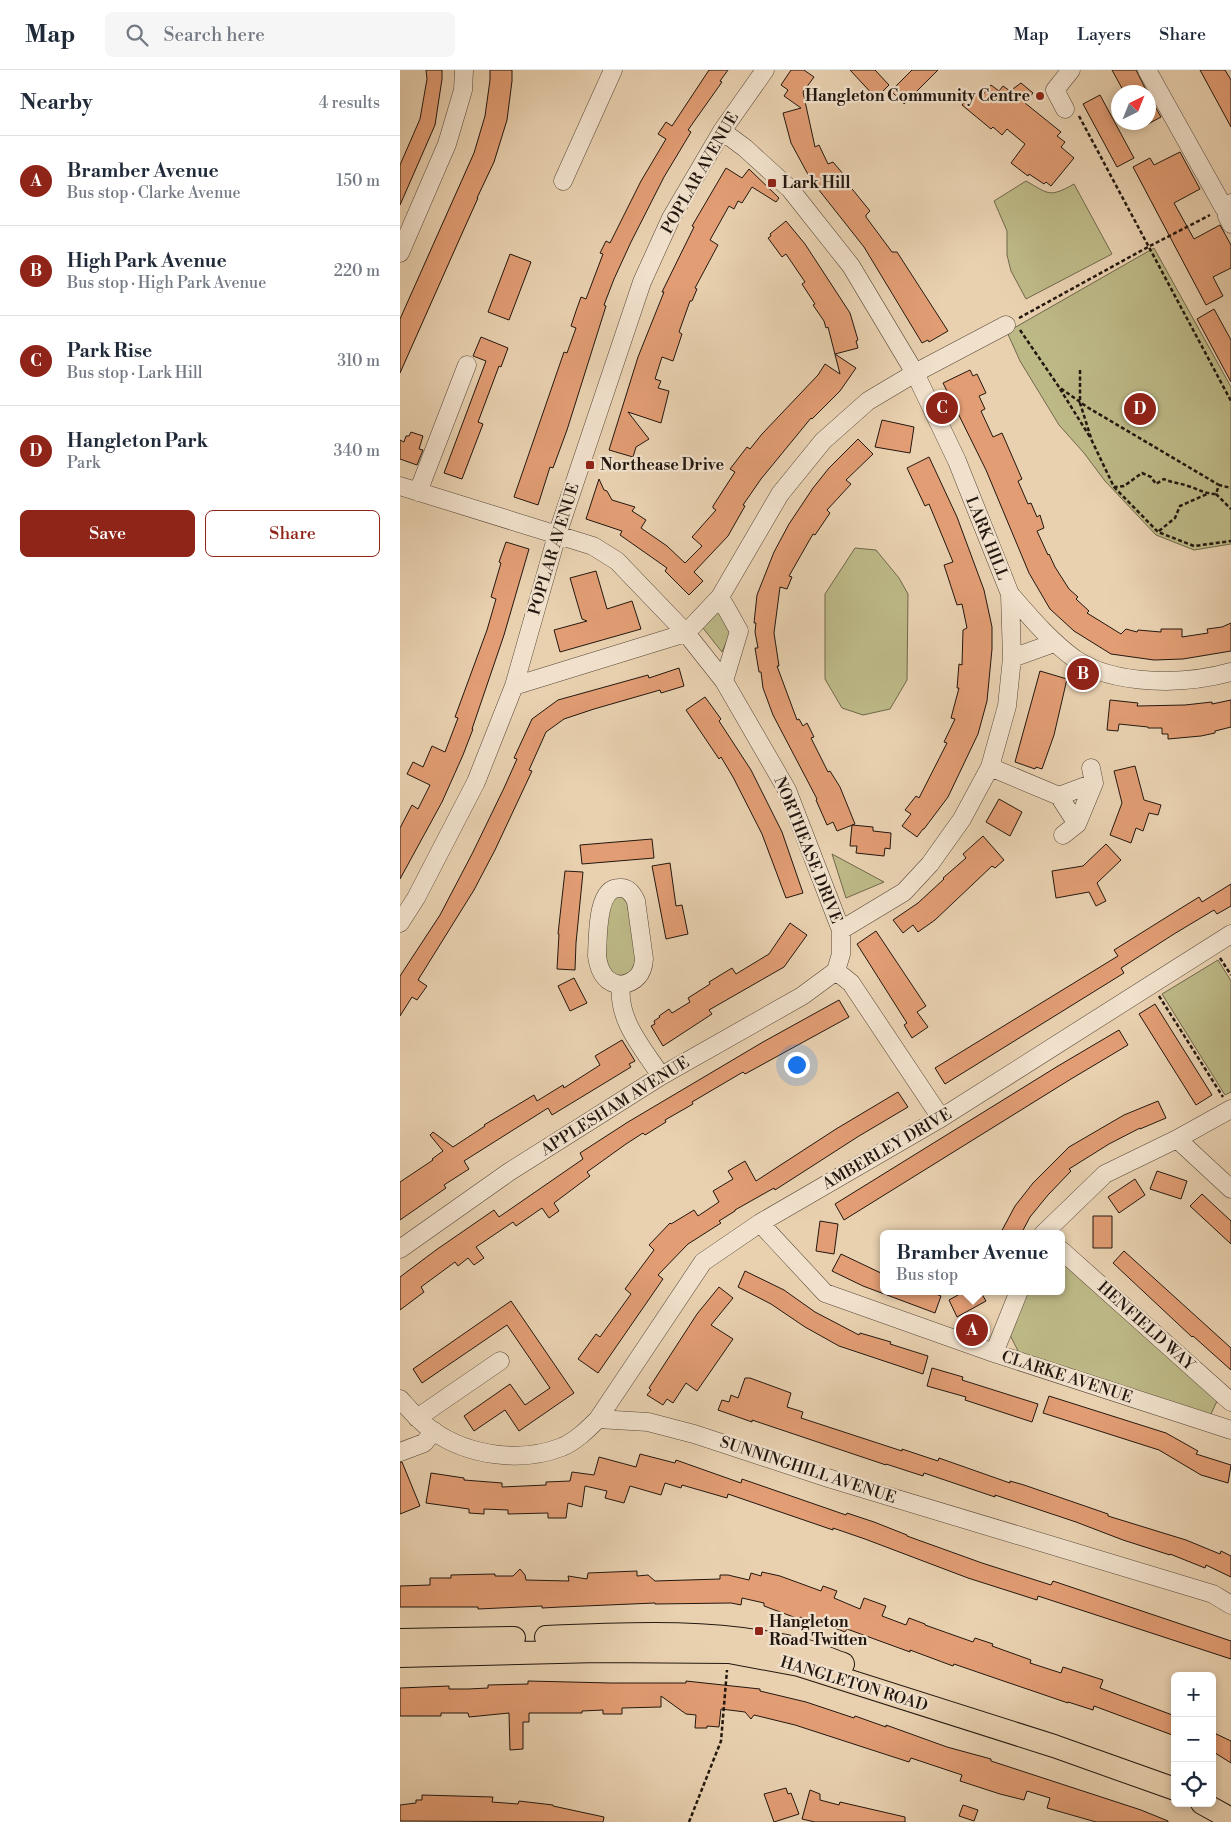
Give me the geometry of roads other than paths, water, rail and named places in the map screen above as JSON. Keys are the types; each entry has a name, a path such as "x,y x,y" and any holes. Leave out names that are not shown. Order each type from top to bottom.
{"main road":[{"name":"HANGLETON ROAD","path":"400,1656 597,1643 685,1634 729,1636 808,1651 854,1676"},
{"name":"HANGLETON ROAD","path":"400,1640 597,1643 729,1652 854,1676 1106,1756 1171,1772"},
{"name":"HANGLETON ROAD","path":"1106,1756 1171,1787"},
{"path":"1216,1794 1231,1802"},
{"path":"1209,1807 1231,1819"}],"street":[{"path":"400,253 447,144 464,90 464,70"},
{"path":"563,181 613,70"},
{"name":"POPLAR AVENUE","path":"400,923 416,898 476,782 514,686 557,535 642,282 671,218 722,130 765,70"},
{"path":"1065,110 1055,90 1071,70"},
{"path":"1147,70 1228,213"},
{"name":"LARK HILL","path":"722,130 790,188 851,266 915,373 957,461 1010,594 1012,658 1007,706 990,767 962,820 930,864 904,892 841,930"},
{"path":"514,686 686,633 720,597 780,494 822,442 868,402 915,373 1013,327"},
{"path":"406,491 467,365"},
{"name":"NORTHEASE DRIVE","path":"406,491 593,546 617,561 686,633 724,681 787,790 841,930 841,954 836,972"},
{"path":"1010,594 1054,643 1076,660 1107,675 1148,681 1212,678 1231,672"},
{"path":"720,597 739,631 724,681"},
{"path":"1012,658 1054,643"},
{"path":"990,767 1059,796 1070,830 1092,775 1059,796"},
{"path":"619,888 628,890 633,894 636,901 644,959 643,967 637,978 632,982 621,984 612,982 603,976 599,970 597,956 602,900 609,891 619,888"},
{"name":"AMBERLEY DRIVE","path":"598,1419 703,1262 760,1223 941,1118 1231,934"},
{"path":"836,972 852,983 941,1118"},
{"name":"APPLESHAM AVENUE","path":"400,1249 509,1172 661,1076 802,996 836,972"},
{"path":"621,984 621,1001 626,1021 661,1076"},
{"path":"1047,1230 1105,1174 1177,1139 1231,1109"},
{"path":"1177,1139 1231,1189"},
{"name":"CLARKE AVENUE","path":"760,1223 825,1293 994,1353 1231,1430"},
{"name":"HENFIELD WAY","path":"1065,1254 1231,1402"},
{"path":"994,1353 1017,1295"},
{"path":"417,1418 500,1362"},
{"path":"400,1399 417,1418 434,1431 459,1445 492,1454 528,1456 562,1446 585,1432 598,1419"},
{"name":"SUNNINGHILL AVENUE","path":"598,1419 648,1422 694,1434 832,1479 1213,1594 1231,1605"},
{"path":"400,1452 424,1443 434,1431"}],"place":[{"name":"Hangleton Community Centre","path":"1040,96"},
{"name":"Lark Hill","path":"772,183"},
{"name":"Park Rise","path":"942,408"},
{"name":"Hangleton Park","path":"1140,409"},
{"name":"Northease Drive","path":"590,465"},
{"name":"High Park Avenue","path":"1083,674"},
{"name":"Bramber Avenue","path":"972,1330"},
{"name":"Hangleton Road Twitten","path":"759,1631"}]}
